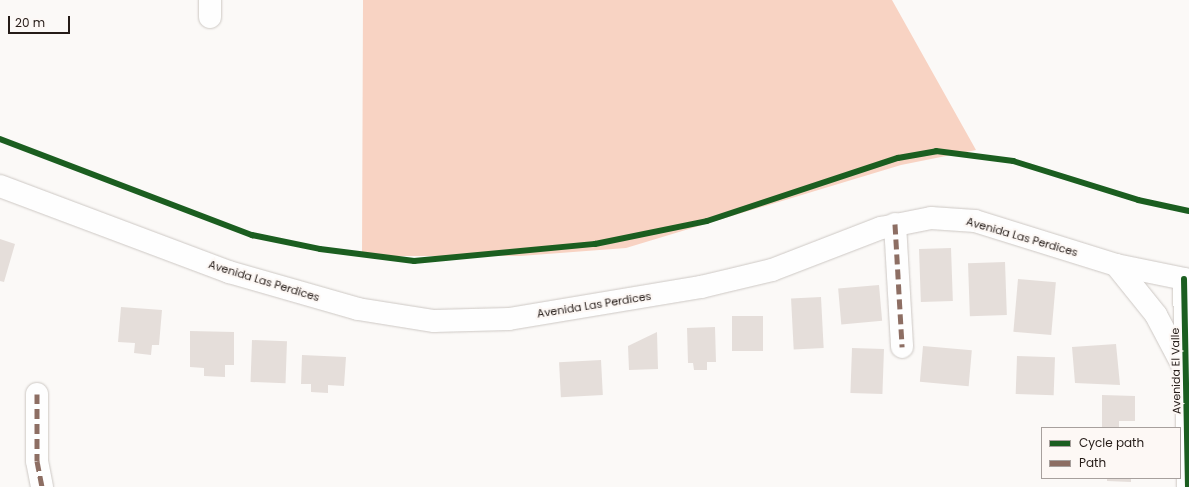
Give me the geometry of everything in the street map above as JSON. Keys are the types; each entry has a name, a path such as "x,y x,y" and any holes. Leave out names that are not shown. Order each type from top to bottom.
{"street":[{"name":"Avenida Las Perdices","path":"0,186 236,274 358,309 434,321 509,319 602,305 736,279 772,270 895,224 931,218 975,221 1116,265 1187,279"},
{"path":"895,224 902,347"},
{"path":"1116,265 1156,315 1186,372"},
{"name":"Avenida El Valle","path":"1187,279 1186,372 1188,487"},
{"path":"37,394 38,467 42,487"}],"shaded area":[{"path":"363,0 892,0 976,150 901,165 626,248 520,256 362,256"}],"building":[{"path":"0,239 15,244 4,282 0,281"},
{"path":"951,248 953,301 921,302 919,249"},
{"path":"1005,262 1007,315 970,316 968,263"},
{"path":"1018,279 1056,282 1051,335 1013,332"},
{"path":"879,285 882,321 841,324 838,289"},
{"path":"821,297 824,348 794,350 791,299"},
{"path":"121,307 162,310 159,345 152,345 151,355 134,353 135,343 118,342"},
{"path":"732,316 763,316 763,351 732,351"},
{"path":"715,327 716,362 707,362 707,370 694,370 693,363 688,363 687,328"},
{"path":"190,331 234,332 234,365 225,365 225,377 204,376 204,368 190,367"},
{"path":"657,332 658,369 629,370 628,346"},
{"path":"252,340 287,341 286,383 251,382"},
{"path":"1116,344 1120,385 1075,383 1072,347"},
{"path":"923,346 972,350 969,386 920,382"},
{"path":"852,348 884,349 882,394 850,393"},
{"path":"302,355 346,357 344,386 328,385 328,393 311,392 311,384 301,384"},
{"path":"1017,356 1055,357 1054,395 1016,394"},
{"path":"601,360 603,395 561,397 559,362"},
{"path":"1102,395 1135,396 1135,421 1119,421 1119,427 1102,427"},
{"path":"1107,479 1131,479 1131,482 1107,481"}],"marked path":[{"path":"895,224 902,347"},
{"path":"37,394 37,461 42,487"}],"cycle path":[{"path":"0,139 252,235 320,249 414,261 595,244 707,221 898,158 936,151 1013,161 1138,200 1189,211"},
{"path":"1184,279 1188,487"}]}
